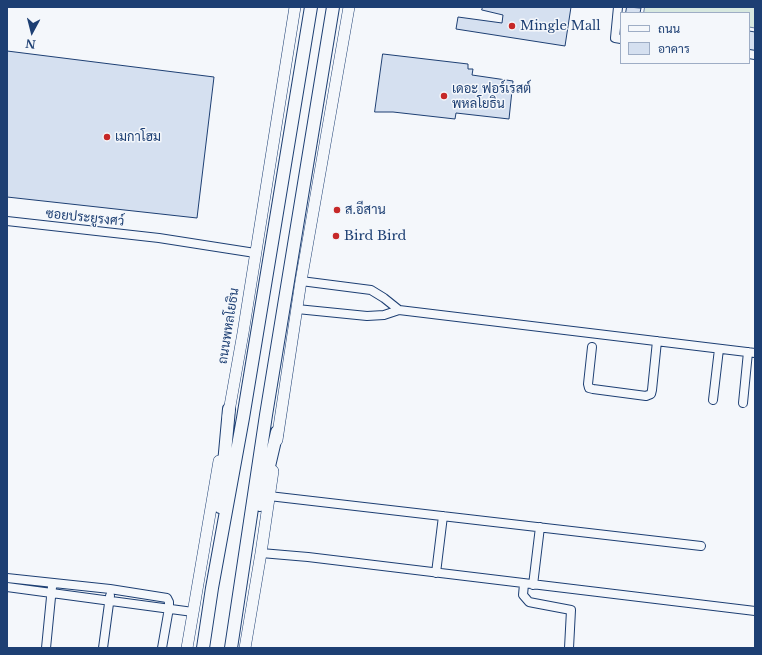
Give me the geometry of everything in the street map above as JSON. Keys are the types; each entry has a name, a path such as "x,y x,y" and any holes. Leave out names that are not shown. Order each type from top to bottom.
{"highway":[{"path":"203,648 212,588 246,403 311,7"},
{"path":"231,648 266,415 333,7"},
{"path":"212,588 229,409"},
{"path":"240,590 277,432"}],"main road":[{"name":"ถนนพหลโยธิน","path":"187,648 229,409 295,7"},
{"path":"245,648 261,553 277,432 296,309 349,7"}],"street":[{"path":"618,7 615,38 620,39"},
{"name":"ซอยประยูรงศว์","path":"7,221 160,238 255,253"},
{"path":"301,281 371,290 399,310"},
{"path":"296,309 367,316 384,315 399,310 657,342 752,352 744,403"},
{"path":"592,347 588,384 590,388 646,396 651,394 652,390 657,342"},
{"path":"713,400 719,349"},
{"path":"269,496 701,546"},
{"path":"436,573 444,516"},
{"path":"533,585 540,527"},
{"path":"261,553 308,557 755,611"},
{"path":"7,578 110,589 167,598 169,608 162,648"},
{"path":"46,648 53,583"},
{"path":"524,584 523,595 529,602 571,610 569,648"},
{"path":"7,587 193,612"},
{"path":"103,648 110,589"}],"shaded area":[{"path":"645,7 755,7 755,28 750,27 750,12 644,12"}],"building":[{"name":"Mingle Mall","path":"483,7 571,7 565,46 456,29 458,17 502,23 503,15 482,10"},
{"path":"627,7 641,8 640,12 626,12"},
{"path":"750,31 755,32 755,54 750,53"},
{"name":"เมกาโฮม","path":"7,51 214,77 197,218 7,197"},
{"name":"เดอะ ฟอร์เรสต์ พหลโยธิน","path":"383,54 468,64 468,69 473,69 472,75 513,81 509,119 456,113 455,119 393,112 375,112"}],"place":[{"name":"Mingle Mall","path":"512,26"},
{"name":"เดอะ ฟอร์เรสต์ พหลโยธิน","path":"444,96"},
{"name":"เมกาโฮม","path":"107,137"},
{"name":"ส.อีสาน","path":"337,210"},
{"name":"Bird Bird","path":"336,236"}]}
